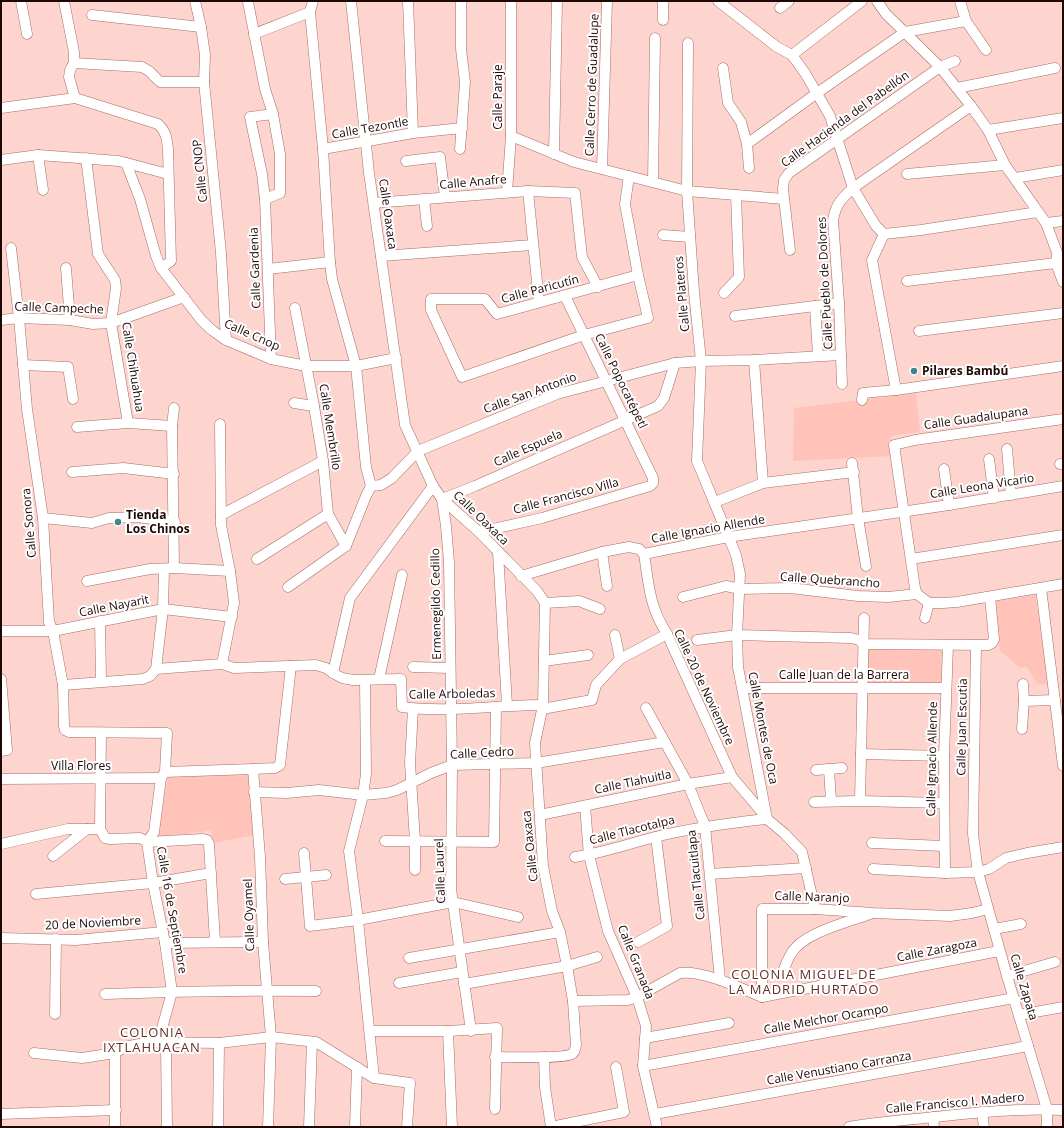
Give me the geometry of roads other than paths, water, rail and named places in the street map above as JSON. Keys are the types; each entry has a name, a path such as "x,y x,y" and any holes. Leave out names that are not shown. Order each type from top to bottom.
{"street":[{"path":"21,1 27,34"},
{"path":"64,1 74,52 74,63 69,77 75,98"},
{"name":"Calle CNOP","path":"195,1 202,27 205,54 204,82 221,252 226,340"},
{"path":"313,1 310,12 323,149"},
{"name":"Calle Oaxaca","path":"351,1 374,204 405,425 433,486 442,499 479,532 537,591 545,603 543,707 535,743 543,866 552,911 560,932 567,966 573,1001 576,1046 575,1050 569,1055 544,1057"},
{"path":"408,1 414,134"},
{"path":"460,149 465,82 461,49 461,1"},
{"name":"Calle Paraje","path":"508,192 511,136 511,1"},
{"path":"554,154 557,1"},
{"name":"Calle Cerro de Guadalupe","path":"602,169 607,1"},
{"path":"663,1 663,20"},
{"path":"718,1 778,48 792,55 805,73 830,116 853,188 876,226 884,234"},
{"path":"780,8 790,1"},
{"path":"792,55 862,1"},
{"path":"877,1 886,14 940,67 972,106 988,130 1004,165 1015,178 1046,223 1059,260 1063,282"},
{"path":"960,1 966,21 986,50"},
{"path":"248,2 265,89 273,114 280,154 280,193 265,199"},
{"path":"254,34 310,12"},
{"path":"92,15 202,27"},
{"path":"747,144 905,32 966,21"},
{"path":"653,182 655,38"},
{"name":"Calle Plateros","path":"688,44 688,191 694,292 701,361 697,461 728,537"},
{"name":"Calle Hacienda del Pabellón","path":"790,250 783,189 784,180 789,173 940,67 955,61"},
{"path":"74,63 142,67 149,71 160,82 204,82"},
{"path":"723,68 728,103 741,122 747,144 749,168"},
{"path":"957,88 1055,68"},
{"path":"1,108 75,98 158,124 163,128 168,149 171,261 161,268"},
{"name":"Calle Pueblo de Dolores","path":"842,384 839,303 832,220 835,208 842,198 853,188 972,106"},
{"name":"Calle Gardenia","path":"271,360 265,199 262,174 250,117 273,114"},
{"path":"988,130 1063,118"},
{"name":"Calle Tezontle","path":"371,486 366,467 356,366 332,279 323,149 366,141 462,128"},
{"path":"511,136 574,162 688,191 784,199"},
{"path":"1,160 38,155 86,158 118,161 168,174"},
{"path":"38,155 43,190"},
{"path":"406,161 440,157 445,198"},
{"name":"Calle Chihuahua","path":"86,158 98,254 115,280 116,288 111,323 128,423 172,426"},
{"name":"Calle Cnop","path":"126,163 140,199 156,256 161,268 202,320 213,331 226,340 271,360 306,366 356,366 396,358"},
{"path":"908,174 1004,165"},
{"path":"1015,178 1063,170"},
{"path":"584,334 648,318 638,276 625,204 628,176"},
{"path":"528,191 539,302"},
{"name":"Calle Anafre","path":"374,204 508,192 528,191 575,193 582,257 598,286"},
{"path":"724,293 739,277 736,195"},
{"path":"424,199 427,226"},
{"path":"884,234 921,230 1038,212"},
{"path":"1046,223 1063,221"},
{"path":"884,234 872,260 896,390"},
{"path":"663,235 690,237"},
{"path":"382,256 533,245"},
{"name":"Calle Sonora","path":"11,248 27,408 43,518 49,622 53,631 63,685 64,726 65,730 69,732 100,733"},
{"path":"907,281 1059,260"},
{"path":"268,269 330,262"},
{"path":"66,268 70,320"},
{"name":"Calle Paricutín","path":"584,334 462,377 431,310 431,299 485,300 497,314 638,276"},
{"name":"Calle Popocatépetl","path":"564,296 584,334 653,478"},
{"name":"Calle Campeche","path":"1,320 19,318 70,320 93,324 111,323 184,297"},
{"path":"735,316 839,303"},
{"path":"815,306 818,356"},
{"name":"Calle Membrillo","path":"295,308 323,461 328,514 346,546"},
{"path":"919,331 1063,313"},
{"name":"Calle San Antonio","path":"418,451 557,394 675,363 841,355"},
{"path":"754,360 763,483"},
{"name":"Calle Espuela","path":"442,499 658,406 664,398 675,363"},
{"path":"23,366 68,366 73,399"},
{"path":"863,396 1063,366"},
{"path":"294,403 314,406"},
{"path":"63,685 143,679 150,676 156,669 174,522 172,426 174,408"},
{"name":"Calle Guadalupana","path":"904,512 894,445 915,440 1063,420"},
{"path":"77,427 128,423"},
{"path":"220,424 221,525 230,571 234,603 222,664"},
{"path":"1007,449 1011,495"},
{"path":"288,587 346,546 371,486 381,485 392,478 418,451"},
{"path":"990,459 994,498"},
{"path":"221,515 323,461"},
{"path":"72,472 123,468 174,474"},
{"path":"715,502 763,483 853,468 858,518 866,566"},
{"path":"944,469 949,505"},
{"name":"Calle Francisco Villa","path":"479,532 542,518 650,486 653,483 653,478"},
{"path":"333,673 350,598 433,486"},
{"name":"Calle Leona Vicario","path":"904,512 1063,486"},
{"name":"Ermenegildo Cedillo","path":"442,499 446,526 448,562 451,709"},
{"path":"904,512 915,588 917,594 929,602 957,602 1063,584"},
{"name":"Calle Ignacio Allende","path":"521,576 602,552 629,547 639,549 644,554 728,537 904,512"},
{"path":"257,559 328,514"},
{"path":"43,518 92,523 109,518 137,517 174,522"},
{"path":"911,559 1063,535"},
{"name":"Calle Montes de Oca","path":"728,537 736,555 740,574 737,634 738,666 767,819"},
{"path":"498,552 507,705"},
{"path":"602,552 607,586"},
{"name":"Calle 20 de Noviembre","path":"644,554 651,603 658,620 667,634 732,777 767,819"},
{"path":"87,581 150,569 230,571"},
{"path":"379,679 402,575"},
{"name":"Calle Quebrancho","path":"683,597 726,586 740,589 790,588 858,596 888,597 917,594"},
{"path":"1041,588 1063,766"},
{"path":"697,640 737,634 852,638 864,644 988,645 992,643 994,639 990,597"},
{"path":"545,603 579,601 600,609"},
{"path":"925,618 929,602"},
{"name":"Calle Nayarit","path":"1,630 53,631 163,609 232,617"},
{"path":"860,801 864,618"},
{"path":"100,622 101,682"},
{"path":"615,635 620,659 667,634"},
{"name":"Calle Ignacio Allende","path":"945,873 944,756 948,645"},
{"name":"Calle Juan Escutia","path":"976,645 973,834 978,872"},
{"path":"544,661 588,655"},
{"name":"Calle Arboledas","path":"156,669 222,664 234,668 316,665 326,668 342,678 365,680 401,679 402,707 413,709 451,709 496,707 507,705 543,707 592,700 596,685 620,659"},
{"path":"163,775 275,768 280,764 291,666"},
{"path":"413,667 450,668"},
{"path":"1,679 7,750 1,751"},
{"path":"365,680 366,774 364,795 349,851 358,920 374,1078"},
{"path":"1022,728 1024,701 1023,684"},
{"name":"Calle Juan de la Barrera","path":"743,688 946,688"},
{"path":"1024,701 1055,700"},
{"path":"385,841 494,842 496,707"},
{"name":"Calle Tlacuitlapa","path":"646,708 688,784 705,826 720,980"},
{"path":"413,709 410,763 416,870"},
{"name":"Calle Laurel","path":"451,709 451,889 471,1031"},
{"path":"100,733 100,829 105,838 110,839 140,838 147,842 207,840 209,844 215,942"},
{"name":"Calle 16 de Septiembre","path":"100,733 167,733 163,775 154,832 147,842 153,883 166,943 172,992 161,1032 166,1043"},
{"name":"Calle Cedro","path":"364,795 392,792 452,765 536,763 665,742"},
{"path":"861,754 944,756"},
{"path":"816,770 842,768"},
{"path":"253,769 254,792 287,793 319,790 364,795"},
{"path":"829,769 831,801"},
{"name":"Villa Flores","path":"1,779 99,778 163,775"},
{"name":"Calle Tlahuitla","path":"540,815 688,784 732,777"},
{"name":"Calle Oyamel","path":"254,792 260,857 266,990 271,1036 268,1127"},
{"path":"814,802 860,801 944,803"},
{"name":"Calle Granada","path":"585,806 590,855 608,931 637,997 646,1026 643,1066 657,1127"},
{"path":"767,819 785,834 802,852 815,909"},
{"name":"Calle Tlacotalpa","path":"575,857 590,855 656,837 705,826 767,819"},
{"path":"1,844 68,829 100,829"},
{"path":"53,856 87,829"},
{"path":"638,942 667,926 656,837"},
{"path":"872,843 944,846"},
{"path":"873,870 945,873 978,872 989,869 1006,858 1063,847"},
{"path":"304,853 310,926 358,920 453,902 518,917"},
{"path":"710,874 806,868"},
{"name":"Calle Zapata","path":"978,872 1046,1109 1047,1127"},
{"path":"36,894 153,883 211,874"},
{"path":"285,879 326,875"},
{"name":"Calle Naranjo","path":"762,996 762,909 815,909 950,916 988,909"},
{"path":"782,974 791,953 798,945 810,936 873,913"},
{"path":"994,930 1021,924"},
{"name":"20 de Noviembre","path":"1,938 76,940 163,932"},
{"path":"409,958 560,932"},
{"path":"55,1014 56,939"},
{"path":"166,943 263,942"},
{"name":"Calle Zaragoza","path":"762,996 1000,951"},
{"path":"464,984 567,966 597,957"},
{"path":"1007,976 1055,962"},
{"path":"399,983 462,972"},
{"path":"573,1001 628,1000 637,997 680,973 688,972 720,980 762,996"},
{"path":"105,994 266,990 316,991"},
{"name":"Calle Melchor Ocampo","path":"643,1066 1014,998"},
{"path":"1019,1015 1063,1006"},
{"path":"645,1038 729,1023"},
{"path":"370,1031 471,1031 497,1028 495,1057 495,1109"},
{"path":"448,1031 452,1127"},
{"path":"34,1053 82,1058 115,1052 125,1047 149,1042 219,1043 271,1036 316,1042 374,1078 410,1083 407,1127"},
{"path":"308,1127 312,1042"},
{"path":"166,1043 167,1127"},
{"path":"218,1127 219,1043"},
{"name":"Calle Venustiano Carranza","path":"655,1114 1028,1046"},
{"path":"115,1052 115,1127"},
{"path":"495,1057 544,1057 545,1087 551,1127 624,1112 616,1067"},
{"path":"355,1127 357,1067"},
{"name":"Calle Francisco I. Madero","path":"850,1127 933,1122 982,1112 1012,1109 1063,1110"},
{"path":"1,1114 116,1110"},
{"path":"982,1112 984,1127"}],"place":[{"name":"Pilares Bambú","path":"914,371"},
{"name":"Tienda Los Chinos","path":"118,522"}],"district":[{"name":"COLONIA MIGUEL DE LA MADRID HURTADO","path":"804,982"},
{"name":"COLONIA IXTLAHUACAN","path":"152,1040"}]}
